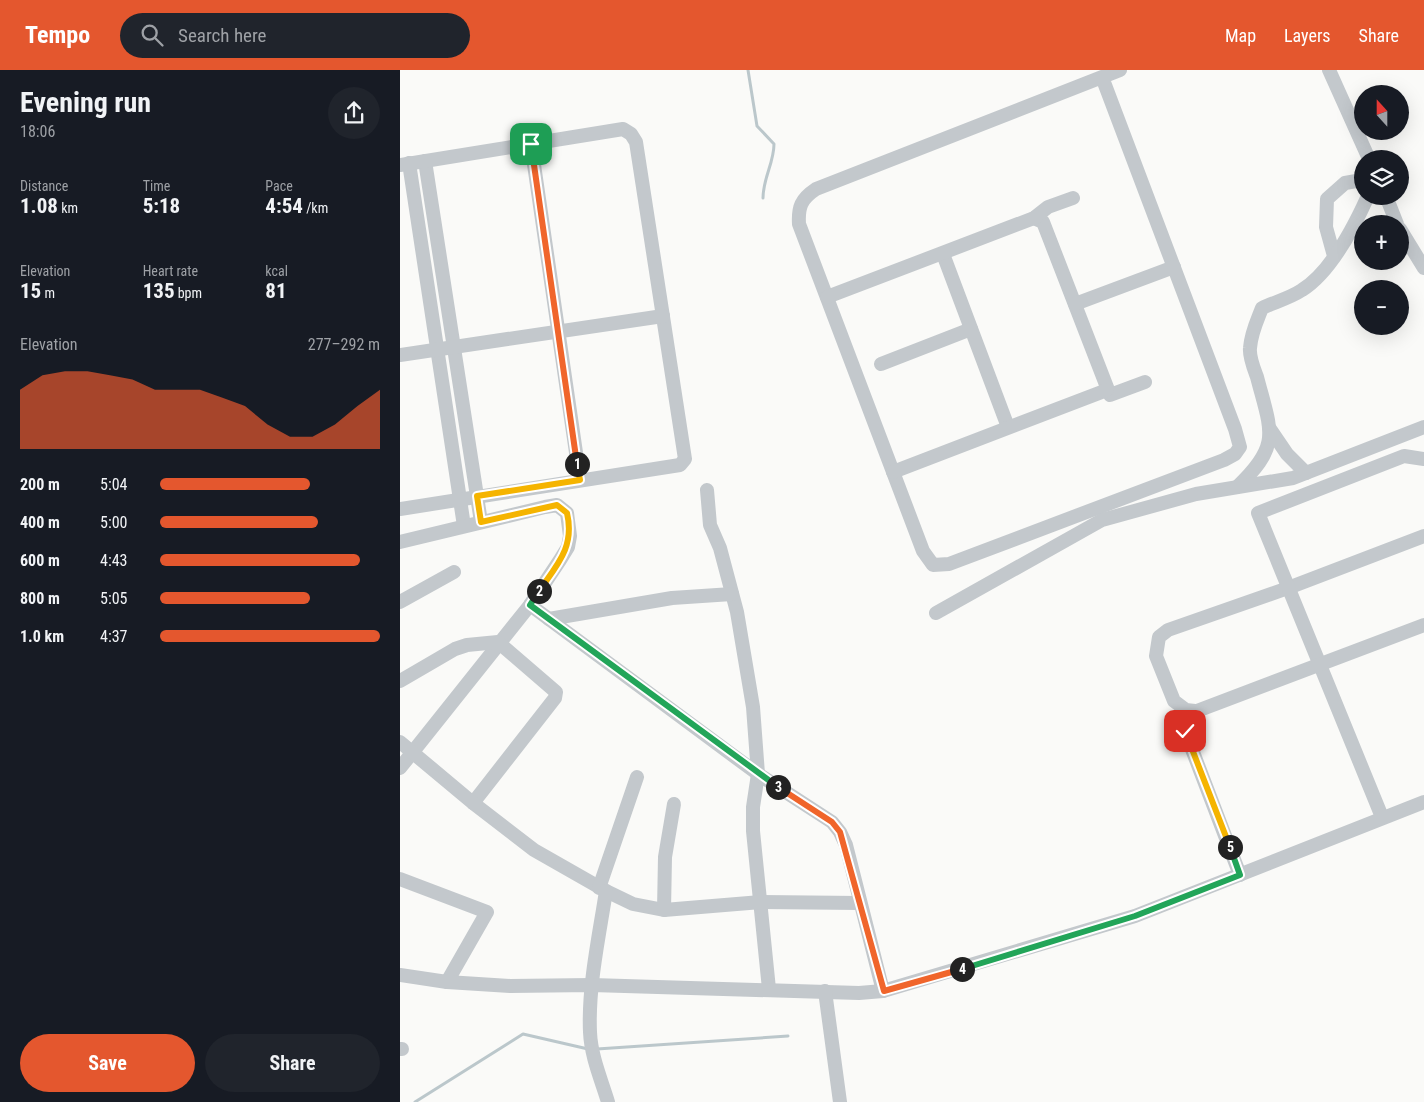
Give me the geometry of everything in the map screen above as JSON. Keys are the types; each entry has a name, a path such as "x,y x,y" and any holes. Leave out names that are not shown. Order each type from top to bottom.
{"street":[{"path":"1102,77 1240,447 1235,454 942,566 933,565 927,559 799,224 798,208 804,196 816,189 1102,77 1120,70"},
{"path":"1329,70 1338,94 1365,150"},
{"path":"400,509 460,499 477,496 580,480 680,466 685,460 636,142 631,134 623,129 404,164 437,350 460,499 464,526"},
{"path":"531,144 560,331 580,480"},
{"path":"425,161 481,522"},
{"path":"1334,256 1326,227 1327,199 1345,183 1354,181"},
{"path":"827,297 1034,218 1048,207 1073,198"},
{"path":"1306,473 1288,454 1270,429 1249,350 1254,327 1262,308 1301,291 1319,277 1357,221 1364,205"},
{"path":"1034,218 1043,222 1110,395 1145,382"},
{"path":"1409,244 1424,268"},
{"path":"943,254 1008,427"},
{"path":"1075,304 1174,267"},
{"path":"400,355 663,316"},
{"path":"881,364 971,329"},
{"path":"893,472 1108,390"},
{"path":"936,613 1102,520 1196,494 1293,478 1424,427"},
{"path":"1237,487 1254,471 1266,454 1270,429"},
{"path":"1382,817 1258,513 1404,456 1424,459"},
{"path":"707,490 710,525 720,548 732,594 753,707 758,774 753,815 770,989"},
{"path":"400,542 545,506 557,505 567,513 570,536 568,547 530,605 498,642 400,768"},
{"path":"1195,711 1186,710 1174,701 1156,656 1160,637 1168,630 1288,588 1424,536"},
{"path":"400,602 454,572"},
{"path":"549,619 672,598 732,594"},
{"path":"530,605 758,774 832,822 840,832 884,991"},
{"path":"1240,875 1185,731 1189,714 1424,625"},
{"path":"400,681 455,649 467,645 498,642 556,692 555,698 473,803"},
{"path":"400,742 473,803 534,850 603,890 633,904 664,910 761,902 859,903"},
{"path":"608,1102 591,1045 592,985 603,890 637,777"},
{"path":"400,975 447,982 510,986 592,985 860,993 884,991 1135,916 1424,802"},
{"path":"664,910 665,856 674,804"},
{"path":"400,879 487,912 447,982"},
{"path":"825,991 840,1102"}],"waterway":[{"path":"748,70 757,126 774,144 763,198"},
{"path":"415,1102 523,1034 588,1049"},
{"path":"597,1049 788,1036"}],"route":[{"path":"531,144 560,331 580,480 477,496 481,522 545,506 557,505 567,513 570,524 568,547 530,605 758,774 832,822 840,832 846,845 859,903 884,991 1135,916 1240,875 1185,731"}]}
